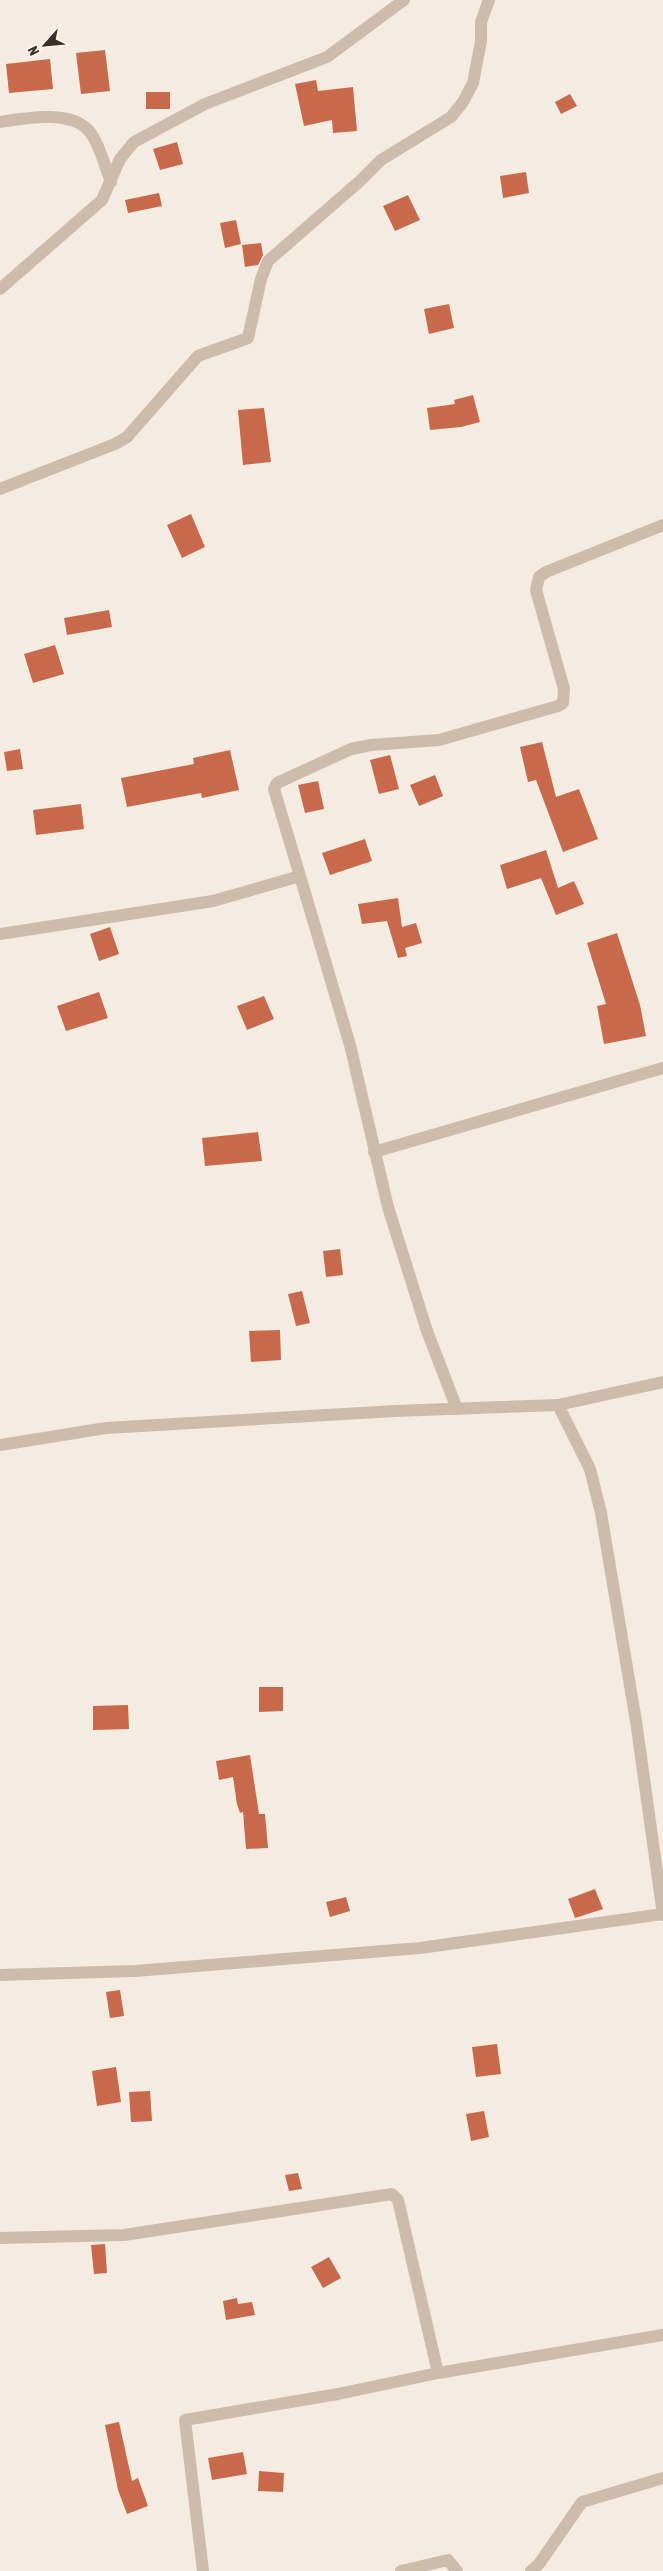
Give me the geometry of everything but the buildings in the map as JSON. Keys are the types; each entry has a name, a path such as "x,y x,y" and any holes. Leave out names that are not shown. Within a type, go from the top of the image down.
{"street":[{"path":"0,289 91,212 102,200 120,159 134,142 205,104 327,57 404,0"},
{"path":"0,489 115,444 127,437 198,356 248,338 261,279 268,261 360,181 380,160 451,117 464,102 473,83 481,41 481,22 489,0"},
{"path":"0,122 43,116 68,119 82,125 90,133 111,182"},
{"path":"458,1408 428,1331 388,1207 350,1044 274,789 277,783 351,749 371,745 438,740 563,703 564,689 536,590 539,577 663,525"},
{"path":"0,934 213,901 300,876"},
{"path":"374,1152 663,1068"},
{"path":"0,1445 106,1428 458,1408 558,1405 663,1382"},
{"path":"0,1974 135,1971 420,1948 663,1915 636,1721 601,1513 590,1469 558,1405"},
{"path":"0,2238 124,2235 392,2194 398,2200 438,2373"},
{"path":"203,2571 185,2420 338,2394 438,2373 663,2335"},
{"path":"531,2571 539,2564 582,2502 663,2478"},
{"path":"401,2571 448,2560 457,2571"}]}
